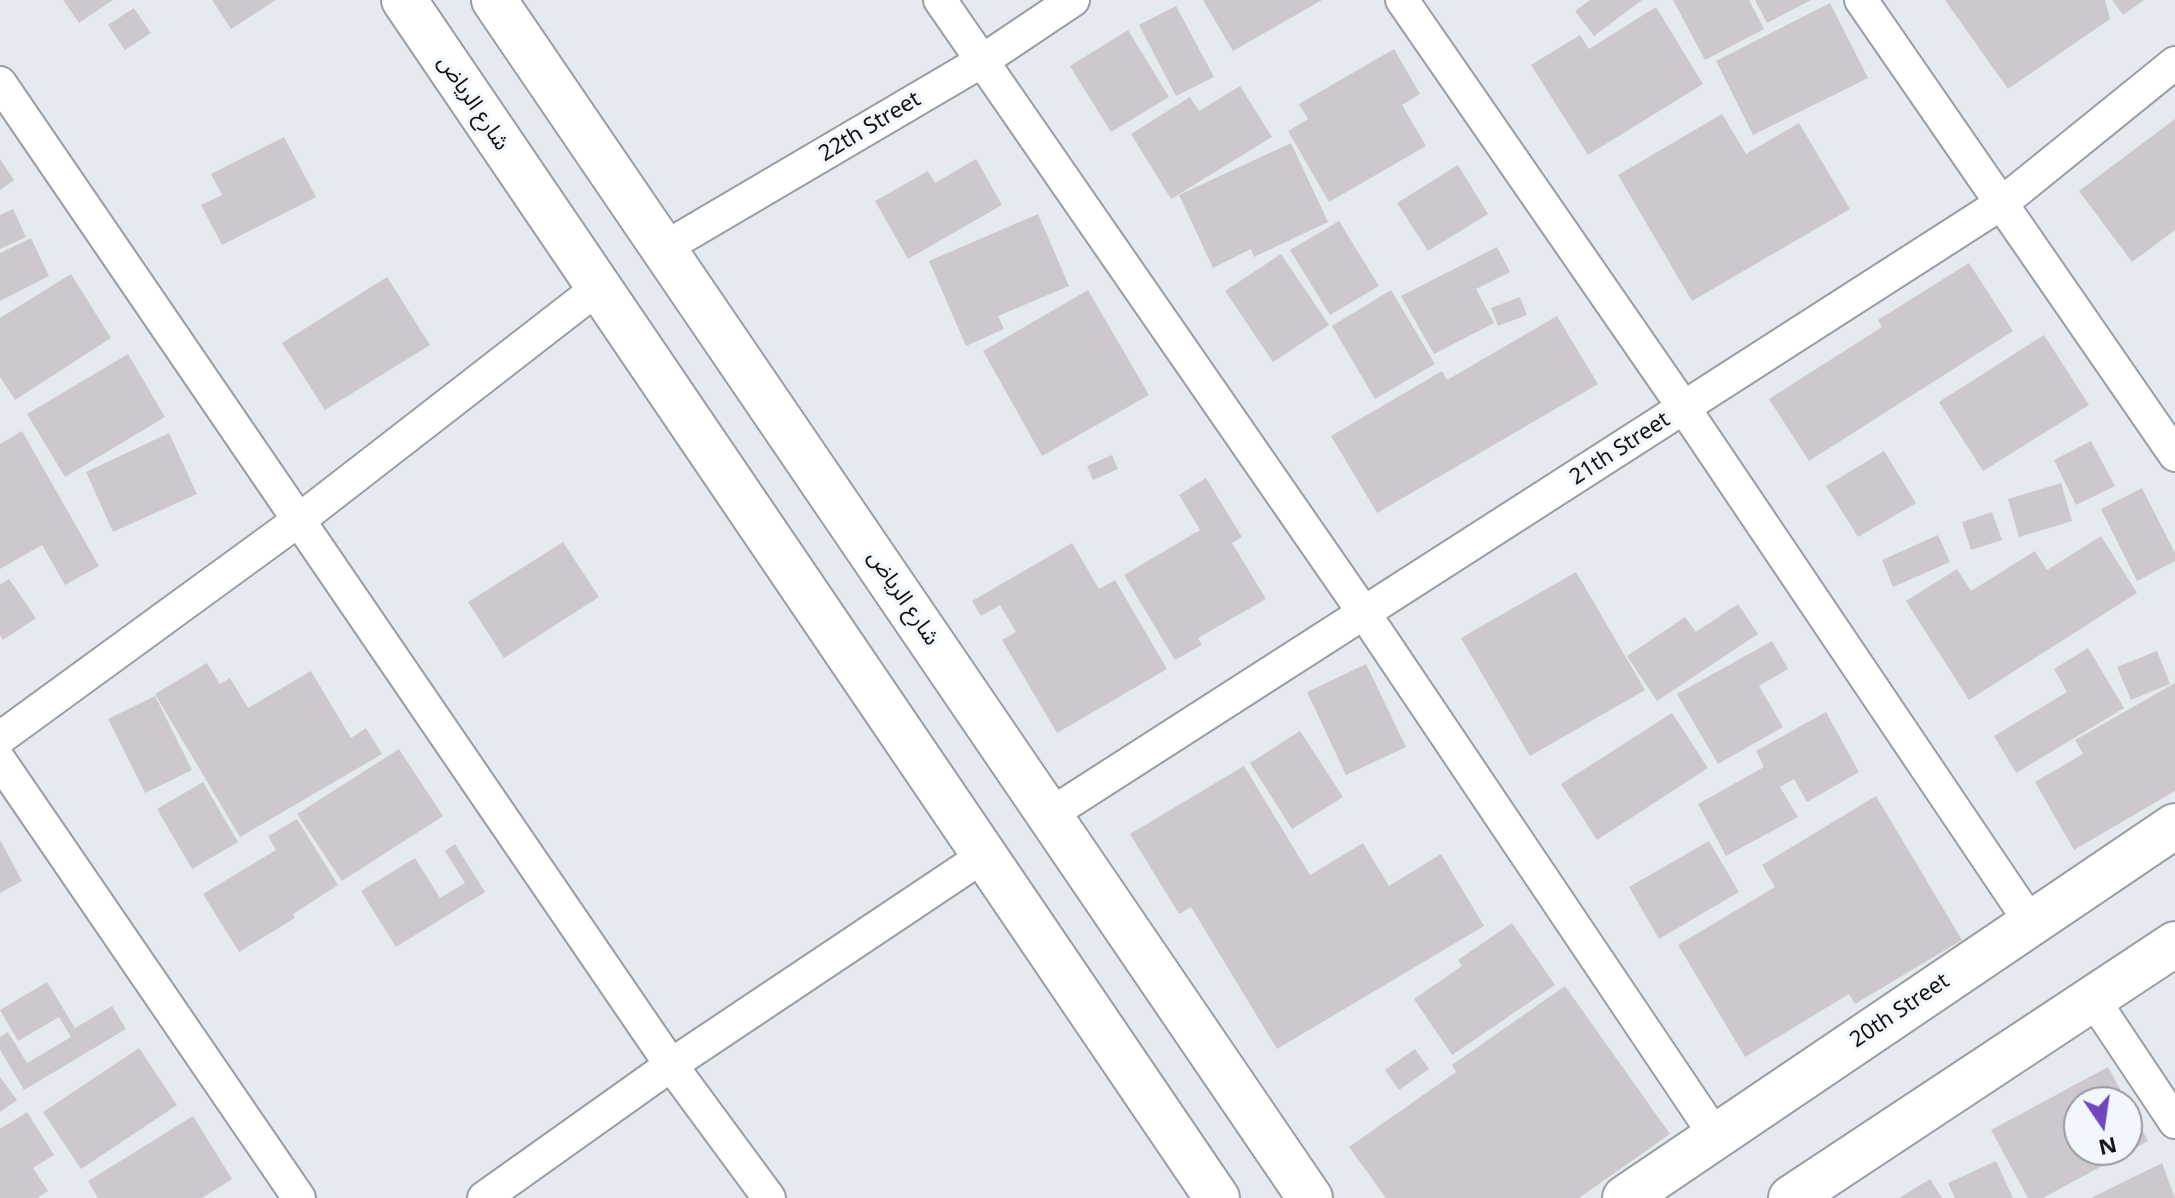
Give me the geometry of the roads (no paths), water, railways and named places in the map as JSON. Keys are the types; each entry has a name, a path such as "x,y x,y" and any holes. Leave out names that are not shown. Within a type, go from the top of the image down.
{"main road":[{"name":"شارع الرياض","path":"404,0 1217,1198"},
{"name":"شارع الرياض","path":"494,0 1310,1198"},
{"name":"20th Street","path":"1625,1198 2175,826"},
{"path":"1791,1198 2175,944"}],"street":[{"path":"940,0 1364,613 1715,1135"},
{"name":"22th Street","path":"664,248 982,61 1073,0"},
{"path":"1402,0 1684,408 2031,923"},
{"path":"1861,0 2175,455"},
{"name":"21th Street","path":"1049,815 2002,203 2175,63"},
{"path":"0,83 671,1065 769,1198"},
{"path":"0,738 299,520 598,288"},
{"path":"0,761 299,1198"},
{"path":"484,1198 671,1065 985,855"},
{"path":"2093,999 2175,1122"}]}
